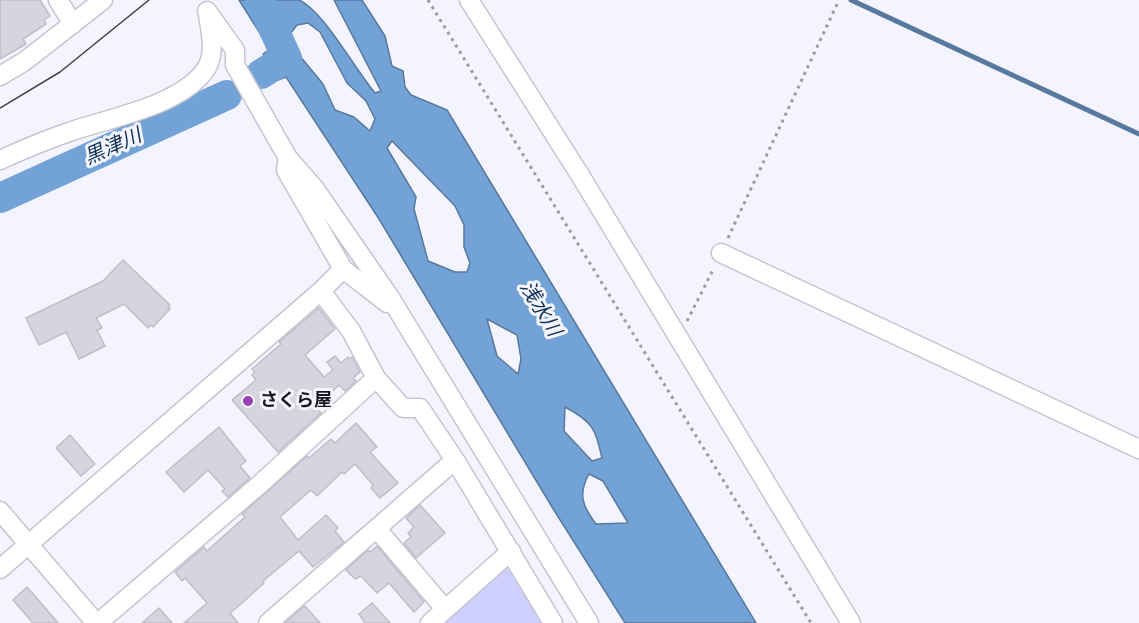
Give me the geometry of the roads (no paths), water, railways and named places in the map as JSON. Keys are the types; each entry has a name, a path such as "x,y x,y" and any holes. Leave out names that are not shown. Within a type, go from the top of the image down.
{"street":[{"path":"58,0 73,24"},
{"path":"0,76 25,61 103,0"},
{"path":"469,0 580,175 851,623"},
{"path":"204,5 235,50 235,65 288,158 315,189 399,312 589,623"},
{"path":"0,160 67,133 159,104 191,84 204,72 211,58 212,43 204,5"},
{"path":"288,158 286,170 343,269 399,312"},
{"path":"721,253 1139,449"},
{"path":"0,569 321,291 343,269"},
{"path":"321,291 351,331 376,378 403,408 420,408 455,460 553,623"},
{"path":"0,511 97,623 259,485 376,378"},
{"path":"268,623 455,460"},
{"path":"377,529 445,609"},
{"path":"430,623 511,551"}],"water":[{"name":"浅水川","path":"239,0 299,0 329,28 375,93 381,91 334,0 362,0 385,36 392,66 403,71 405,87 411,95 447,110 756,623 625,623 552,507 379,219 286,77 278,80 263,54 270,49","holes":["308,23 320,32 347,83 366,101 375,119 370,131 354,117 335,110 323,84 290,44 290,34 297,25","392,141 455,206 464,225 464,247 470,263 467,272 455,272 428,261 414,209 416,197 387,148","487,319 517,335 521,359 518,374 497,356","565,407 582,417 595,433 602,458 592,461 564,431","589,474 603,481 628,523 596,524 585,506 583,488"]}],"waterway":[{"name":"黒津川","path":"260,0 287,58 261,74"},
{"path":"851,0 1139,134"},
{"name":"黒津川","path":"0,198 227,95"}],"tram line":[{"path":"0,108 60,72 149,0"}],"place":[{"name":"さくら屋","path":"248,401"}]}
